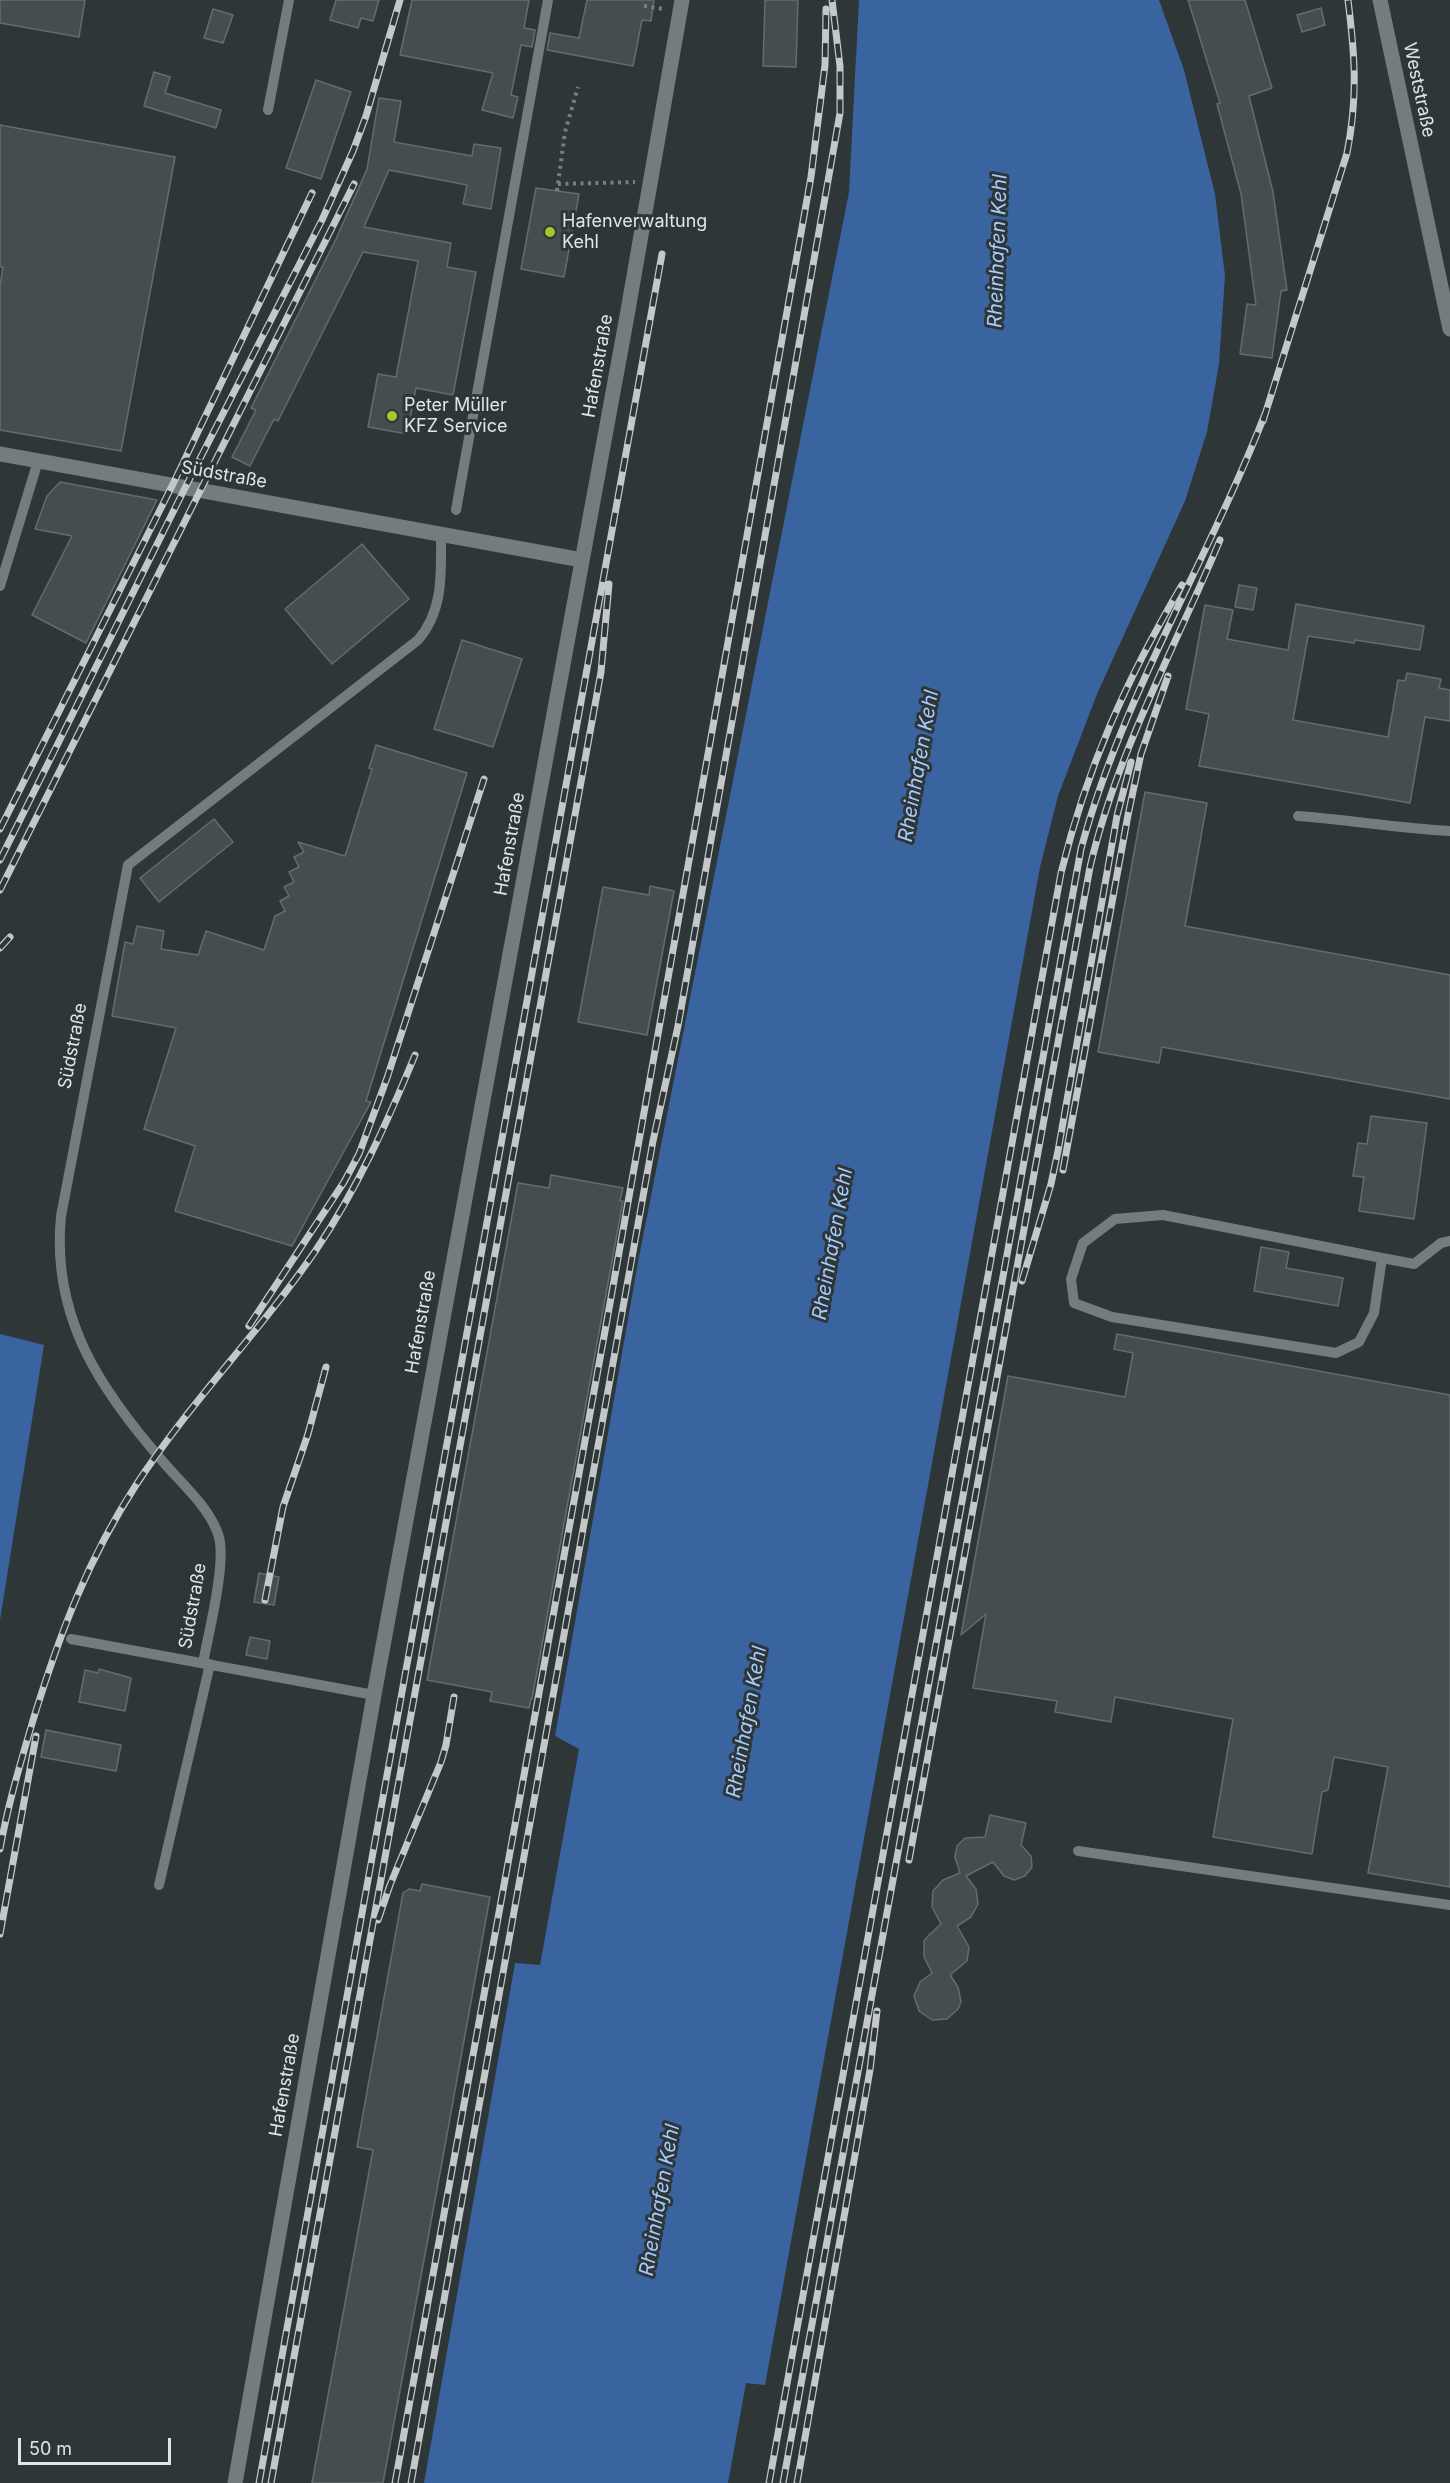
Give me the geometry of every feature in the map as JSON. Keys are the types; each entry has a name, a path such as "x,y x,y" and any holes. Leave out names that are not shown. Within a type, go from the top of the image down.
{"street":[{"name":"Hafenstraße","path":"236,2483 374,1695 682,0"},
{"name":"Weststraße","path":"1380,0 1450,329"},
{"name":"Südstraße","path":"0,454 582,560"}],"lane":[{"path":"268,110 289,0"},
{"path":"456,510 548,0"},
{"path":"0,586 38,461"},
{"name":"Südstraße","path":"159,1885 207,1664 222,1559 218,1535 204,1509 157,1455 101,1381 88,1359 76,1332 59,1264 61,1216 128,865 418,640 427,630 437,606 441,586 441,535"},
{"path":"1298,816 1378,823 1407,829 1450,831"},
{"path":"1382,1258 1374,1312 1359,1342 1336,1353 1112,1317 1074,1303 1071,1279 1083,1243 1115,1219 1163,1215 1414,1264 1441,1243 1450,1241"},
{"path":"71,1639 374,1695"},
{"path":"1078,1851 1450,1905"}],"path":[{"path":"644,6 652,7"},
{"path":"557,191 566,132 578,87"},
{"path":"558,184 650,182"}],"water":[{"name":"Rheinhafen Kehl","path":"859,0 1159,0 1184,70 1215,194 1225,276 1219,364 1207,432 1185,501 1097,694 1058,796 1040,867 765,2385 746,2383 728,2483 424,2483 515,1963 540,1965 579,1749 555,1736 638,1262 849,192"},
{"path":"0,1334 44,1345 0,1620"}],"building":[{"path":"0,0 85,0 79,37 0,23"},
{"path":"336,0 379,0 373,21 361,18 358,28 330,20"},
{"path":"412,0 529,0 524,28 535,30 532,47 521,45 511,95 518,97 513,118 482,110 493,73 400,55"},
{"path":"587,0 654,0 651,21 642,20 633,66 547,50 550,33 579,38"},
{"path":"765,0 798,0 796,67 763,66"},
{"path":"1188,0 1245,0 1272,88 1249,96 1273,192 1287,290 1281,291 1272,358 1240,354 1247,304 1256,305 1241,194 1217,104 1220,103"},
{"path":"1321,8 1325,25 1302,32 1297,15"},
{"path":"213,9 233,15 223,43 204,38"},
{"path":"154,72 170,77 165,93 221,110 216,128 144,106"},
{"path":"316,80 351,92 321,179 286,168"},
{"path":"379,98 401,101 394,142 472,156 474,144 501,148 491,209 463,204 467,185 389,170 364,227 451,243 447,267 476,272 453,395 416,388 407,434 368,427 378,374 396,377 418,261 363,252 278,421 274,419 250,466 232,457 256,410 251,408 336,239 367,169"},
{"path":"0,125 175,157 121,451 0,430 0,286 3,267 0,267"},
{"name":"Hafenverwaltung Kehl","path":"536,188 579,194 564,277 521,269"},
{"path":"60,482 157,500 86,643 32,615 72,536 35,529 47,496"},
{"path":"362,544 409,599 332,664 285,609"},
{"path":"1239,585 1257,588 1253,610 1235,607"},
{"path":"1296,604 1424,626 1420,650 1355,640 1354,643 1308,636 1293,720 1388,737 1398,680 1405,681 1407,673 1441,679 1439,688 1450,690 1450,721 1425,717 1410,803 1199,766 1209,714 1186,709 1205,605 1233,610 1227,639 1288,650"},
{"path":"462,640 522,659 493,747 434,729"},
{"path":"376,745 467,773 366,1101 371,1102 292,1246 175,1211 195,1146 144,1129 176,1028 112,1016 125,942 133,944 137,926 164,931 161,949 198,955 206,931 264,950 275,916 285,911 280,901 289,896 284,887 294,882 289,872 299,867 294,857 304,852 298,842 345,856 372,769 369,768"},
{"path":"1145,792 1207,803 1185,926 1450,975 1450,1099 1162,1047 1159,1063 1098,1052"},
{"path":"214,819 233,842 159,902 140,878"},
{"path":"650,886 674,891 647,1035 578,1022 603,887 649,895"},
{"path":"1371,1116 1427,1123 1414,1219 1359,1211 1364,1177 1353,1176 1358,1143 1367,1144"},
{"path":"551,1175 623,1188 620,1201 623,1201 529,1708 490,1701 492,1692 427,1680 518,1183 549,1188"},
{"path":"1261,1247 1289,1252 1286,1268 1343,1278 1338,1306 1254,1291"},
{"path":"1117,1334 1450,1395 1450,1887 1368,1873 1388,1767 1334,1757 1328,1790 1322,1792 1312,1854 1213,1837 1233,1719 1115,1697 1111,1722 1055,1712 1057,1701 973,1688 986,1614 961,1635 1008,1376 1125,1397 1133,1353 1114,1349"},
{"path":"259,1573 279,1577 274,1605 254,1602"},
{"path":"250,1637 270,1641 267,1659 246,1655"},
{"path":"99,1669 131,1678 125,1711 79,1702 85,1670 98,1673"},
{"path":"46,1730 121,1745 116,1771 41,1757"},
{"path":"990,1815 1026,1823 1021,1845 1031,1856 1032,1867 1025,1876 1014,1880 1004,1876 993,1862 966,1876 976,1889 978,1904 971,1917 957,1926 969,1947 967,1961 950,1975 958,1987 961,2002 958,2009 947,2019 932,2020 919,2011 914,1996 920,1982 932,1973 924,1957 924,1941 941,1924 932,1907 933,1891 943,1880 960,1873 955,1857 957,1846 965,1838 985,1837"},
{"path":"422,1884 490,1897 442,2162 383,2483 312,2483 373,2150 357,2147 403,1893 409,1889 420,1891"}],"railway":[{"path":"0,860 185,488 322,220 366,116 400,0"},
{"path":"411,2483 653,1141 678,1026 840,113 840,66 832,0"},
{"path":"1263,421 1347,153 1354,95 1348,0"},
{"path":"395,2483 607,1320 811,177 825,65 826,9"},
{"path":"0,890 354,184"},
{"path":"0,829 172,486 312,193"},
{"path":"259,2483 662,254"},
{"path":"783,2483 1081,849 1098,793 1142,683 1218,523 1265,414"},
{"path":"909,1860 1090,867 1101,824 1131,741 1220,540"},
{"path":"271,2483 601,672 609,584"},
{"path":"769,2483 1061,873 1083,796 1111,724 1126,689 1182,585"},
{"path":"1063,1170 1128,815 1141,754 1168,676"},
{"path":"1022,1281 1051,1184 1058,1151 1117,816 1131,762"},
{"path":"249,1326 344,1182 359,1154 387,1078 484,779"},
{"path":"0,948 10,937"},
{"path":"0,1849 15,1783 44,1686 65,1626 103,1541 157,1454 295,1280 331,1227 370,1155 415,1055"},
{"path":"265,1600 283,1507 308,1434 326,1367"},
{"path":"378,1920 390,1885 441,1762 454,1697"},
{"path":"0,1934 36,1736"},
{"path":"797,2483 870,2070 877,2011"}],"place":[{"name":"Hafenverwaltung Kehl","path":"550,232"},
{"name":"Peter Müller KFZ Service","path":"392,416"}]}
